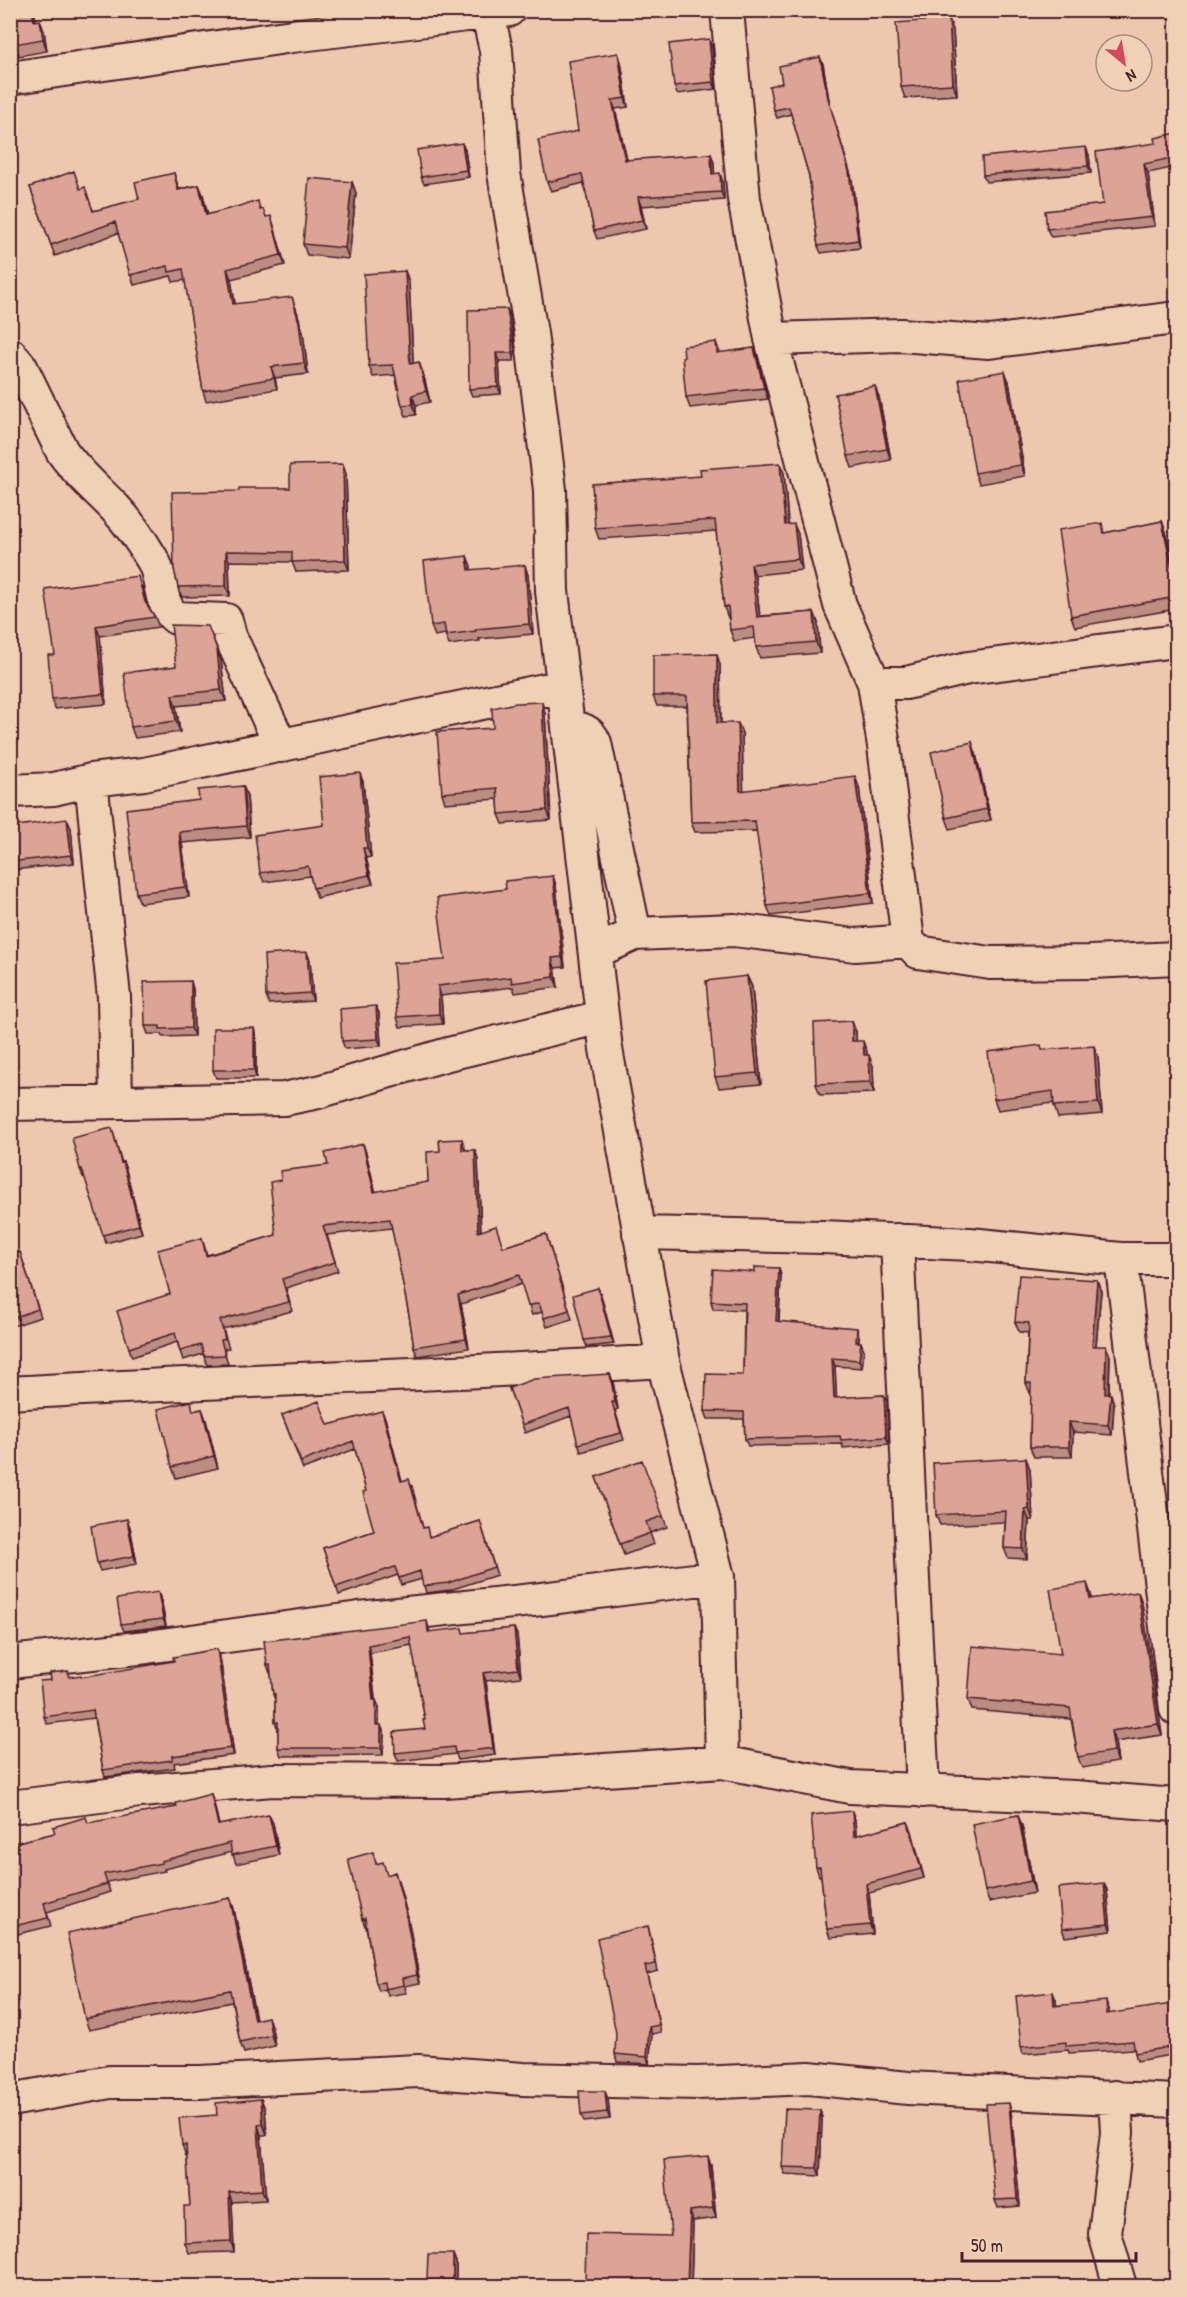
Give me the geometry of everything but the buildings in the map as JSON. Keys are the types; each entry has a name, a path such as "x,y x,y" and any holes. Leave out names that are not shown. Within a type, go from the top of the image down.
{"street":[{"path":"727,10 744,198 771,339 840,605 874,683 885,746 908,941 918,952 990,963 1176,958"},
{"path":"10,78 292,36 499,13 496,50 504,173 531,333 550,490 552,591 602,1017 663,1361 718,1577 722,1762"},
{"path":"771,339 901,335 989,342 1176,318"},
{"path":"10,354 21,367 70,464 124,518 152,557 157,567 164,604 170,614 176,618 226,620 230,636 281,746"},
{"path":"874,683 906,683 968,668 1176,641"},
{"path":"10,791 54,789 90,780 144,774 563,687"},
{"path":"568,728 585,730 594,743 635,934"},
{"path":"90,780 114,997 116,1101"},
{"path":"595,952 635,934 734,930 855,945 908,941"},
{"path":"10,1104 284,1099 318,1092 448,1054 602,1017"},
{"path":"639,1233 823,1236 970,1244 1121,1259 1176,1259"},
{"path":"897,1240 922,1791"},
{"path":"1121,1259 1176,1709"},
{"path":"10,1394 139,1385 510,1371 663,1361"},
{"path":"10,1662 147,1647 359,1618 542,1599 718,1577"},
{"path":"10,1807 140,1791 272,1780 444,1781 722,1762 850,1787 1074,1797 1176,1806"},
{"path":"10,2100 110,2082 200,2082 418,2071 523,2079 698,2083 809,2078 908,2088 1176,2101"},
{"path":"1115,2097 1117,2133 1105,2234 1120,2286"}]}
